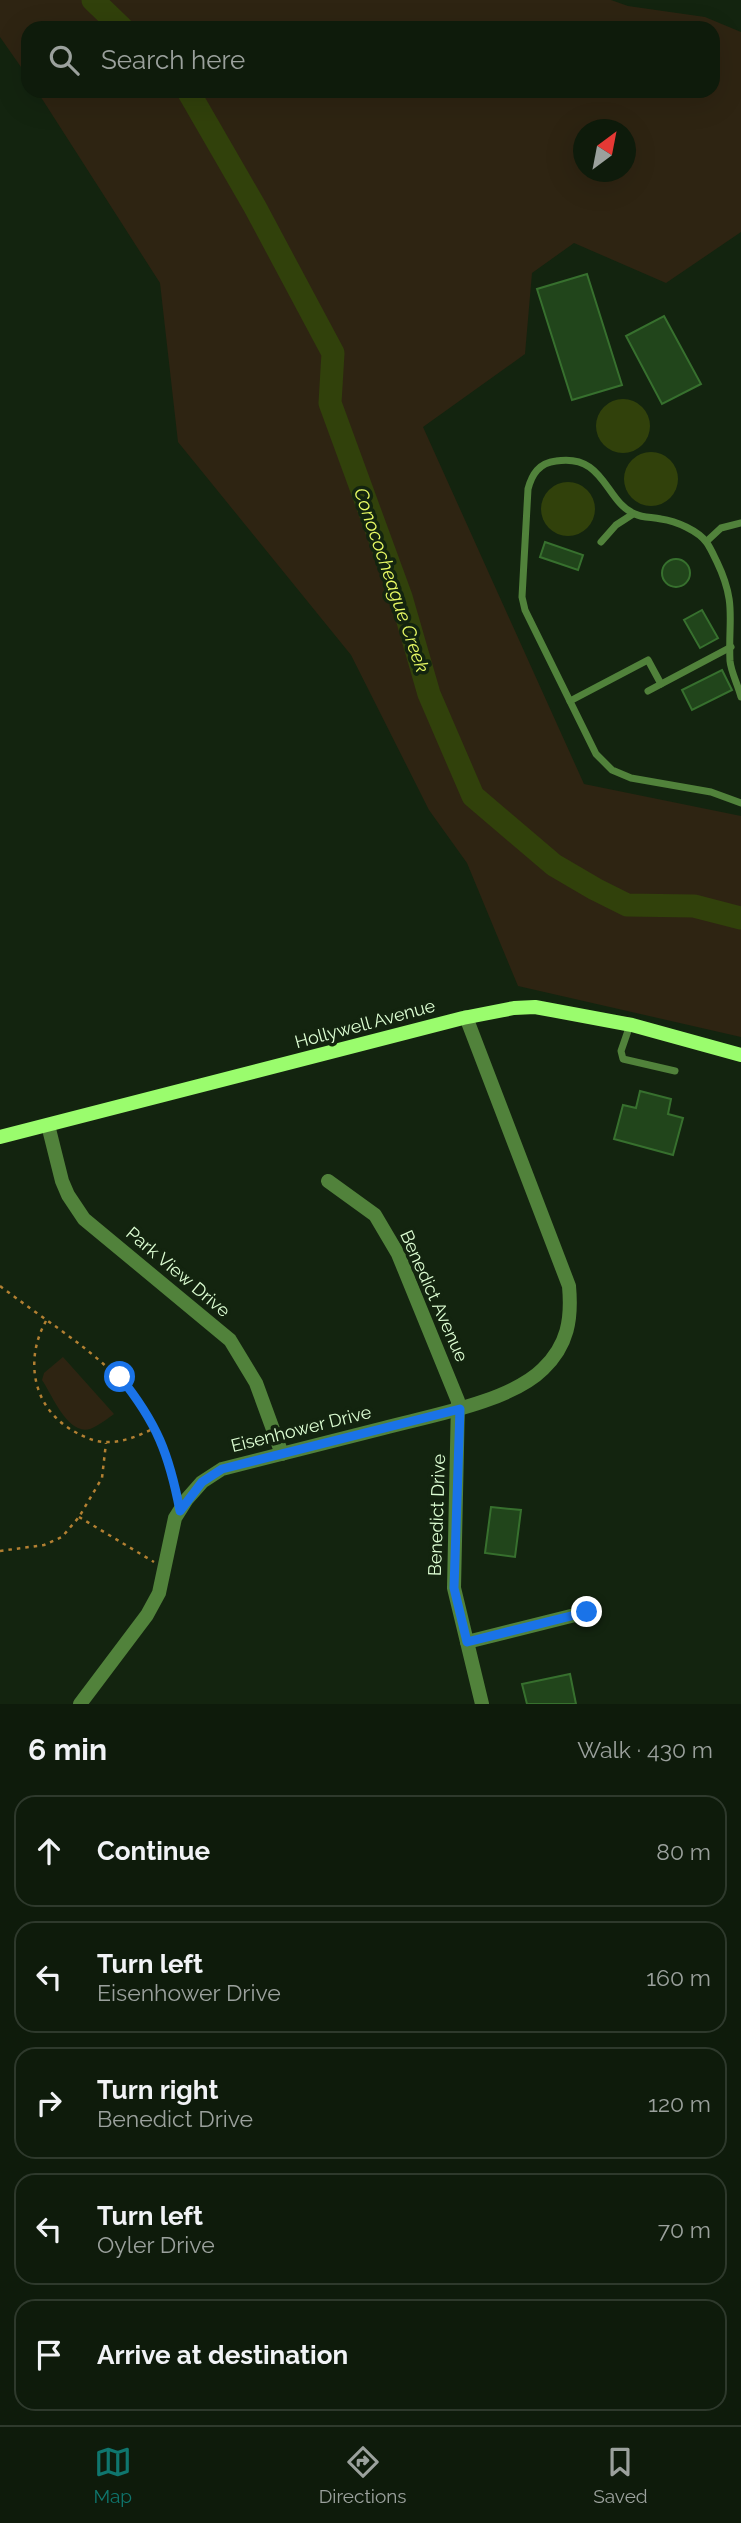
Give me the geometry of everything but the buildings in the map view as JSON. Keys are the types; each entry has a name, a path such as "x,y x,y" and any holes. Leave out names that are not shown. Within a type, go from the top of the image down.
{"street":[{"name":"Hollywell Avenue","path":"0,1137 466,1017 514,1008 535,1007 629,1025 741,1055"},
{"name":"Eisenhower Drive","path":"80,1704 147,1615 159,1593 175,1518 202,1482 222,1469 460,1409 515,1389 542,1371 562,1348 571,1312 569,1286 466,1017"},
{"name":"Park View Drive","path":"48,1125 65,1188 85,1219 230,1340 256,1383 282,1454"},
{"name":"Benedict Avenue","path":"328,1181 374,1215 398,1254 460,1409"},
{"name":"Benedict Drive","path":"460,1409 454,1588 482,1704"},
{"path":"467,1642 587,1612"}],"lane":[{"path":"741,696 738,676 730,664 731,601 726,582 707,541 682,525 634,514 622,505 596,472 584,464 566,459 551,461 540,467 531,477 528,489 522,597 525,610 596,754 612,769 631,778 711,793 741,803"},
{"path":"601,542 616,525 634,514"},
{"path":"707,541 721,528 741,523"},
{"path":"648,691 731,647"},
{"path":"570,701 648,660 661,684"},
{"path":"629,1025 621,1051 623,1059 675,1071"}],"path":[{"path":"0,1286 79,1342 120,1377 141,1403 156,1428 173,1479 180,1511"},
{"path":"46,1321 37,1337 33,1355 40,1396 51,1413 69,1429 85,1438 106,1443 139,1436 156,1428"},
{"path":"0,1551 44,1545 62,1537 79,1517 102,1478 106,1443"},
{"path":"79,1517 164,1568"}],"shaded area":[{"path":"0,0 611,0 628,6 705,17 715,21 21,21 21,67 0,37"},
{"path":"720,23 741,32 741,232 666,283 574,243 532,273 525,354 423,427 584,784 741,816 741,1037 518,986 467,863 429,810 351,655 178,442 160,283 41,98 720,98"},
{"path":"628,399 638,403 646,411 650,426 646,441 638,449 618,453 608,449 600,441 596,421 600,411 608,403"},
{"path":"651,452 670,460 678,479 670,498 651,506 632,498 624,479 632,460"},
{"path":"568,482 587,490 595,509 587,528 568,536 549,528 541,509 549,490"},
{"path":"63,1357 114,1414 90,1429 74,1426 68,1420 42,1380 44,1373"}],"waterway":[{"name":"Conococheague Creek","path":"93,0 115,21"},
{"name":"Conococheague Creek","path":"192,98 255,207 333,353 330,403 401,597 429,694 473,796 554,865 627,905 694,906 741,918"}],"route":[{"path":"120,1377 141,1403 156,1428 167,1456 180,1511 202,1482 222,1469 460,1409 454,1588 467,1642 587,1612"}]}
